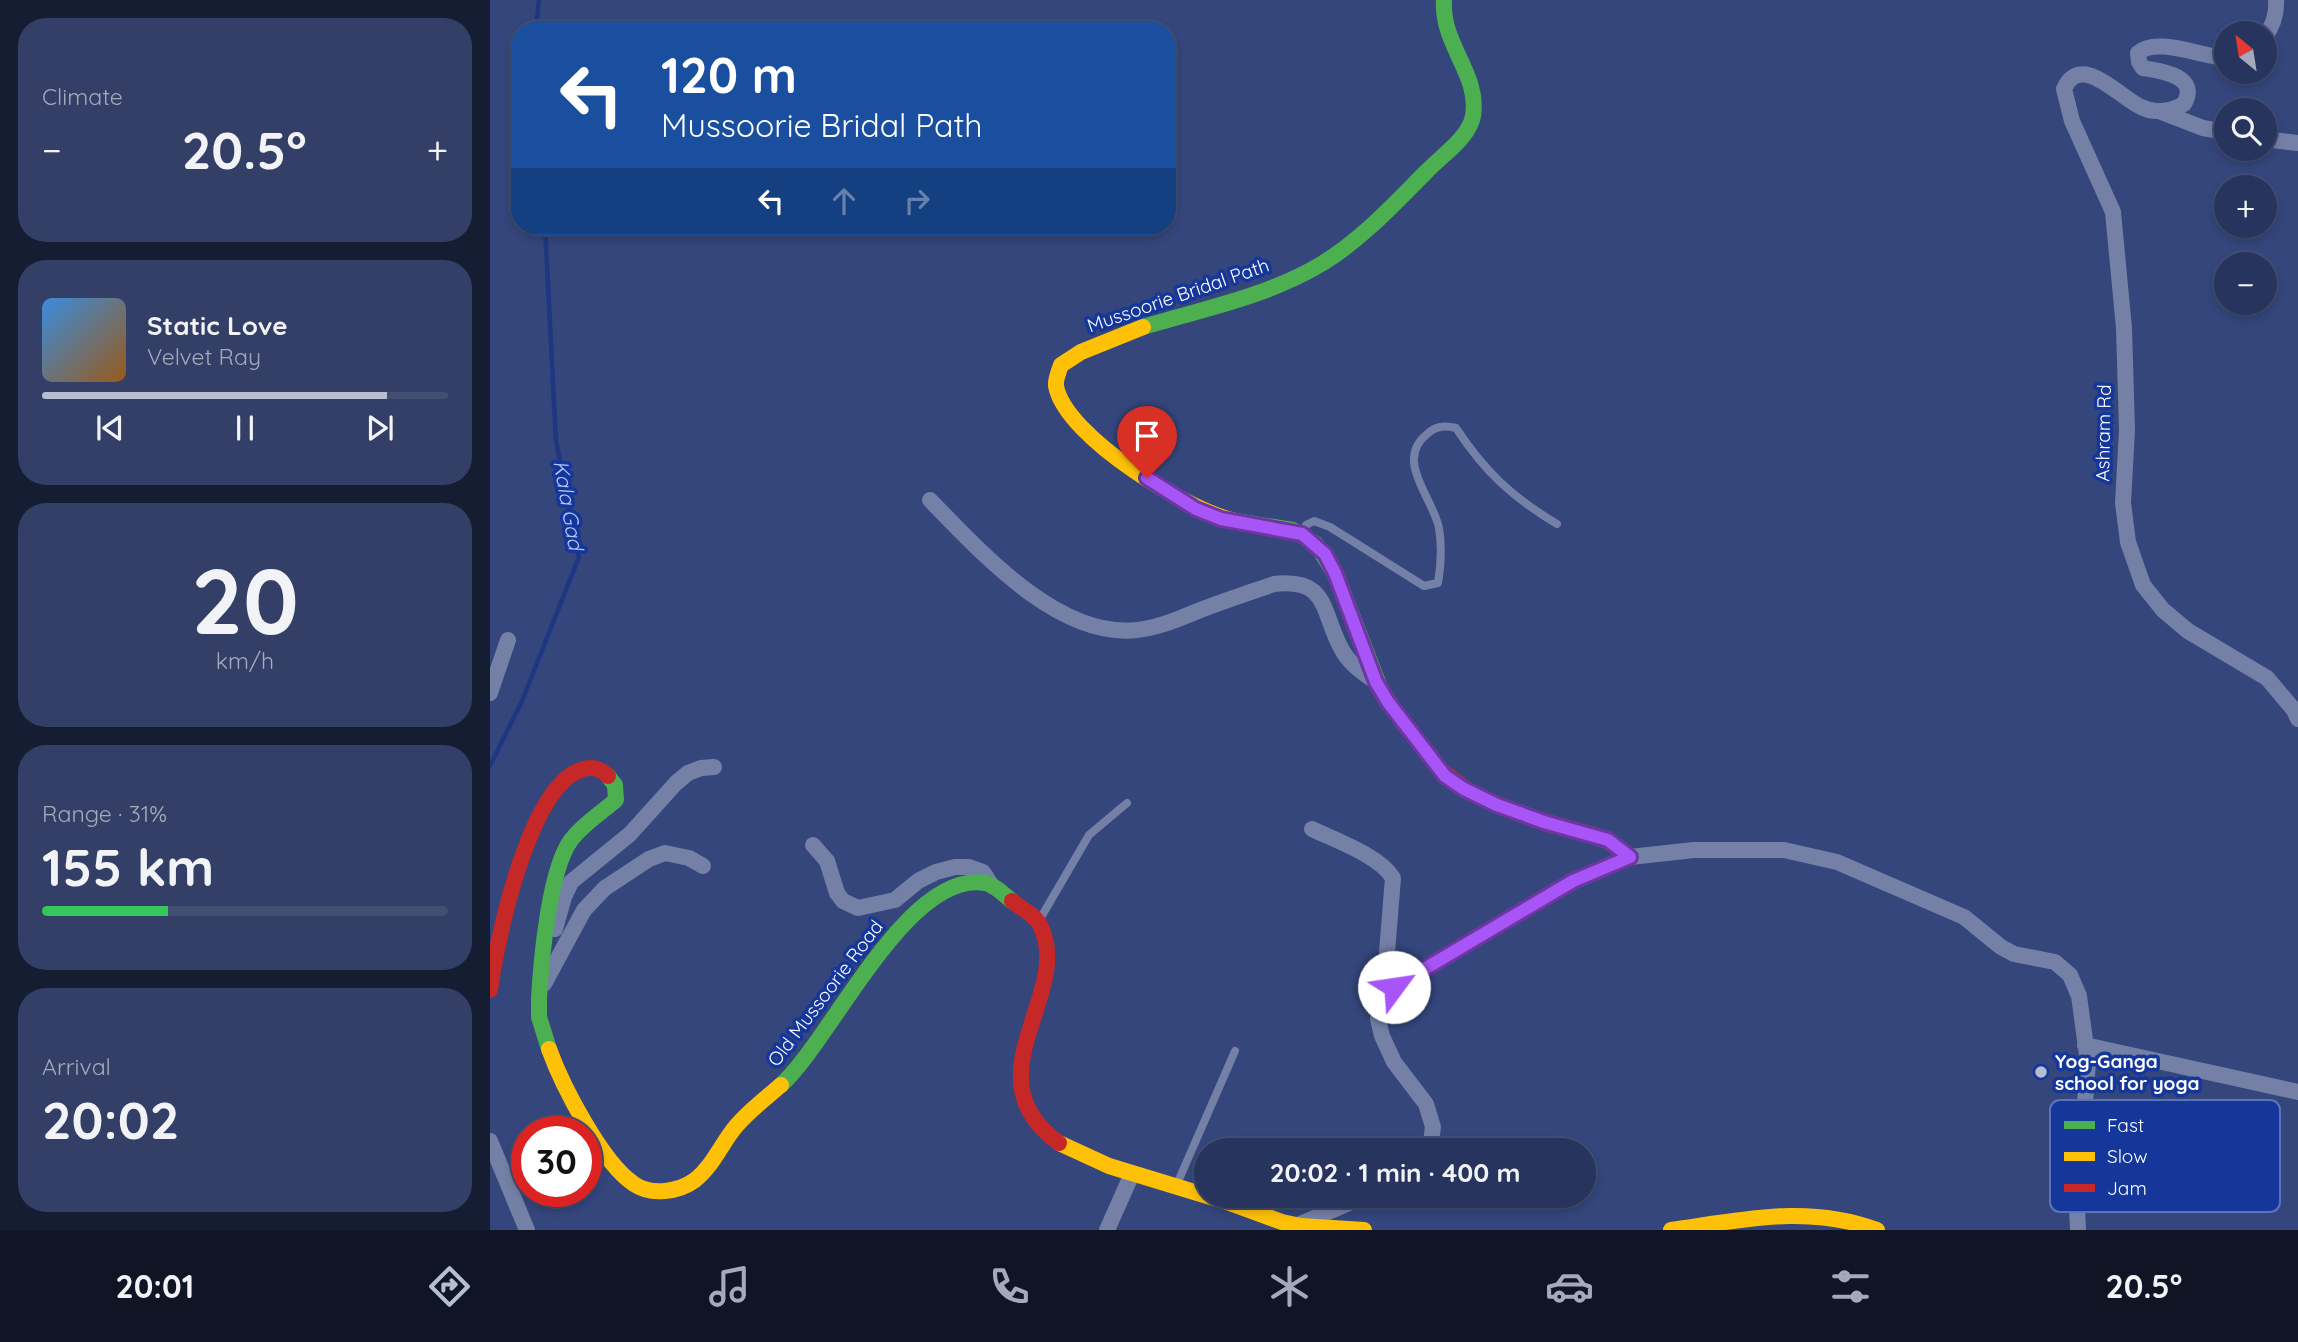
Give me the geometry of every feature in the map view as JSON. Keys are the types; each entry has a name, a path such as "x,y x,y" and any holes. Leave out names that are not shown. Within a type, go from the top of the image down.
{"main road":[{"name":"Mussoorie Bridal Path","path":"1302,534 1221,519 1196,509 1147,478 1104,448 1069,414 1056,392 1055,377 1060,366 1076,354 1129,331 1198,312 1293,278 1322,264 1361,237 1385,214 1461,138 1470,128 1473,118 1472,92 1464,65 1442,20 1444,0"},
{"path":"1302,534 1325,554 1335,573 1376,682 1388,702 1445,776 1497,805 1608,840 1630,857"},
{"name":"Old Mussoorie Road","path":"490,990 493,964 510,894 544,807 568,775 587,768 601,769 615,785 616,800 578,831 564,852 555,879 539,975 539,1020 546,1045 605,1153 620,1174 635,1185 653,1191 681,1187 699,1177 736,1126 794,1073 875,960 914,912 938,892 958,883 981,881 992,886"},
{"path":"992,886 1038,922 1046,939 1043,980 1019,1073 1024,1100 1041,1128 1069,1149 1132,1174 1295,1228 1364,1230"},
{"path":"1671,1230 1795,1215 1822,1215 1857,1222 1877,1230"}],"street":[{"path":"2274,21 2276,0"},
{"path":"2159,111 2184,104 2188,88 2184,81 2175,75 2143,68 2138,54 2150,46 2214,56"},
{"name":"Ashram Rd","path":"2159,111 2142,108 2092,75 2073,78 2064,89 2072,121 2113,212 2124,328 2127,430 2123,503 2128,542 2143,585 2163,610 2188,632 2267,678 2294,710 2298,719"},
{"path":"2159,111 2214,130"},
{"path":"2277,141 2298,143"},
{"path":"930,500 996,568 1038,598 1103,629 1136,631 1164,624 1274,584 1291,582 1306,585 1316,592 1341,648 1353,666 1376,682"},
{"path":"490,694 509,640"},
{"path":"544,950 558,922 564,897 572,882 630,834 682,778 701,768 714,767"},
{"path":"1312,829 1367,856 1384,867 1393,877 1387,943 1394,987"},
{"path":"813,845 827,861 837,893 843,901 858,908 895,900 918,881 955,867 969,867 983,872 992,886"},
{"path":"1432,1138 1433,1128 1426,1104 1394,1062 1382,1036 1378,1019 1381,1002 1394,987 1573,881 1630,857 1694,850 1784,850 1837,862 1965,917 2001,947 2014,954 2055,962 2064,967 2076,985 2079,996 2088,1062 2084,1100"},
{"path":"540,992 584,910 605,888 649,859 665,853 689,858 703,866"},
{"path":"2085,1045 2298,1092"},
{"path":"490,1142 527,1230"},
{"path":"1107,1230 1132,1174"},
{"path":"1295,1228 1339,1208"},
{"path":"2077,1212 2078,1230"}],"lane":[{"path":"1302,534 1306,525 1314,521 1330,527 1424,586 1438,583 1441,553 1439,530 1433,508 1414,470 1412,456 1418,442 1434,428 1446,425 1456,428 1494,478 1522,503 1557,524"},
{"path":"1038,922 1089,835 1127,803"},
{"path":"1176,1187 1236,1051"}],"waterway":[{"name":"Kala Gad","path":"537,21 539,0"},
{"name":"Kala Gad","path":"490,766 522,701 579,557 556,441 545,235"}],"traffic: fast":[{"path":"1143,327 1258,293 1323,263 1390,209 1460,139 1473,116 1474,101 1471,86 1448,31 1444,0"},
{"path":"1241,522 1293,530 1316,544 1338,579 1381,690 1405,726"},
{"path":"549,1049 539,1017 539,999 544,940 552,893 563,854 571,840 616,800 615,785 608,776"},
{"path":"781,1085 801,1063 873,962 900,929 927,903 956,886 985,883 1012,901"}],"traffic: slow":[{"path":"1143,327 1081,352 1061,365 1056,386 1065,406 1082,428 1134,470 1193,505 1241,522"},
{"path":"549,1049 573,1102 596,1142 622,1174 634,1184 648,1190 673,1190 695,1180 737,1125 781,1085"},
{"path":"1059,1143 1109,1166 1282,1222 1301,1226 1364,1230"},
{"path":"1671,1230 1749,1219 1800,1216 1851,1222 1877,1230"}],"traffic: jam":[{"path":"1405,726 1440,769 1470,792 1523,815 1603,838 1630,857"},
{"path":"490,990 507,906 517,872 542,811 557,788 574,773 592,768 608,776"},
{"path":"1012,901 1038,921 1047,951 1045,978 1022,1063 1022,1091 1033,1117 1059,1143"}],"place":[{"name":"Yog-Ganga school for yoga","path":"2041,1072"}],"route":[{"path":"1147,478 1196,509 1221,519 1302,534 1325,554 1335,573 1376,682 1429,758 1445,776 1497,805 1608,840 1630,857 1573,881 1394,987"}]}
